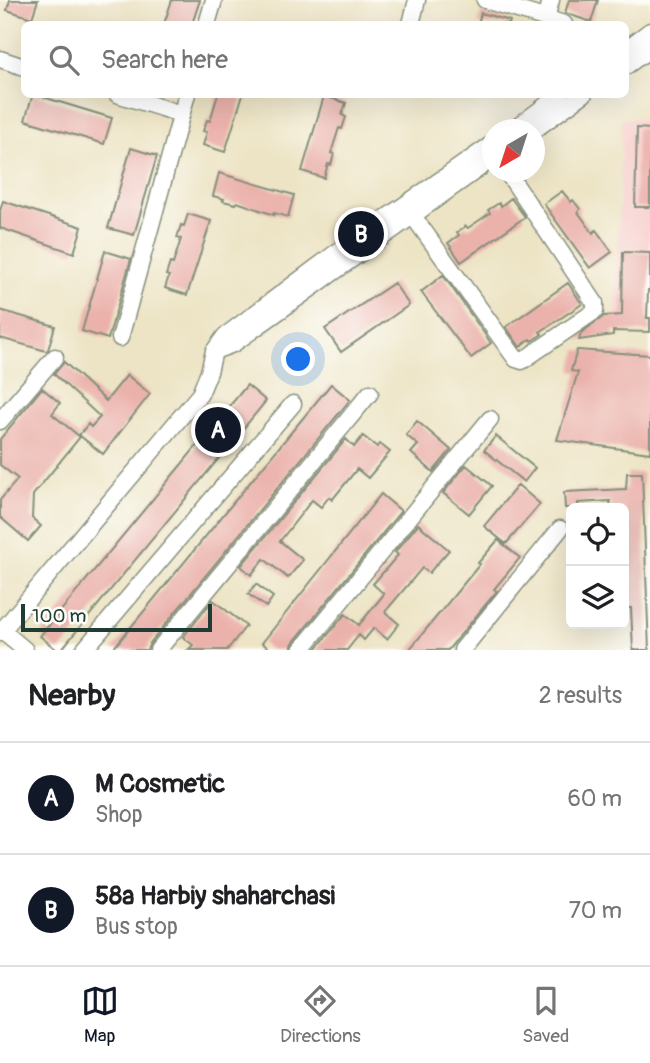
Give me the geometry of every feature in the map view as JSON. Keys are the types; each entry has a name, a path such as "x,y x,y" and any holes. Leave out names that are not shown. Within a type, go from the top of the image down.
{"street":[{"path":"207,21 214,0"},
{"path":"412,21 417,0"},
{"path":"485,0 553,21"},
{"path":"546,19 551,0"},
{"path":"629,46 650,31"},
{"path":"629,63 650,49"},
{"path":"0,59 21,66"},
{"path":"130,98 181,114"},
{"path":"120,338 186,98"},
{"path":"528,119 556,98"},
{"path":"545,122 578,98"},
{"path":"25,650 1,631 200,394 214,351 225,336 361,234 482,151"},
{"path":"214,351 233,344 482,166"},
{"path":"413,216 516,359 522,361 595,311 596,303 514,182"},
{"path":"0,421 55,357"},
{"path":"158,650 370,393"},
{"path":"84,650 293,404"},
{"path":"301,650 490,419"},
{"path":"462,650 560,529"}],"shaded area":[{"path":"650,118 650,314 616,316 622,119"}],"building":[{"path":"10,0 38,0 32,18 7,10"},
{"path":"172,0 200,0 193,21 165,21"},
{"path":"569,0 598,0 591,21 565,13"},
{"path":"481,13 510,21 479,21"},
{"path":"32,98 46,98 112,118 104,144 25,120"},
{"path":"217,98 242,98 225,152 203,145 207,132 203,131 207,120 210,121"},
{"path":"323,98 346,103 342,115 346,117 342,129 339,128 331,153 334,154 331,165 328,164 324,178 302,171"},
{"path":"637,128 650,129 650,207 635,207"},
{"path":"131,148 157,156 134,235 108,228"},
{"path":"219,173 294,195 288,217 237,202 223,201 224,199 213,196"},
{"path":"562,191 571,202 573,200 593,233 596,230 612,252 590,268 544,204"},
{"path":"511,198 525,217 461,262 448,243 459,235 457,232 466,226 468,228 490,213 488,210 499,203 501,206"},
{"path":"3,201 82,227 74,253 0,228"},
{"path":"188,214 211,221 187,295 165,288 169,276 166,275 170,263 173,264 181,239 177,238 181,225 184,226"},
{"path":"105,251 131,259 108,339 82,331"},
{"path":"623,252 650,253 647,318 650,318 650,332 613,331 613,335 579,340 581,333 604,316 622,315"},
{"path":"443,275 491,343 471,358 421,292"},
{"path":"394,283 409,305 341,352 325,329"},
{"path":"568,283 582,304 520,347 506,327"},
{"path":"0,310 55,326 48,350 0,338"},
{"path":"577,350 650,355 650,453 557,440 578,372 571,371"},
{"path":"64,362 106,401 127,375 150,394 103,454 79,435 88,424 91,427 100,417 54,374"},
{"path":"331,384 350,400 147,650 112,650"},
{"path":"247,385 266,401 61,650 57,650 40,636"},
{"path":"42,388 60,403 52,414 80,437 33,495 32,518 41,526 28,541 0,517 0,500 18,479 0,465 0,439"},
{"path":"417,421 451,450 433,472 411,453 418,445 406,435"},
{"path":"363,436 377,447 380,444 390,452 368,478 357,469 332,500 329,497 321,507 312,500 280,541 303,560 288,578 264,559 251,575 241,566 346,439 354,447"},
{"path":"496,436 535,468 524,482 484,450"},
{"path":"466,465 492,486 469,514 443,493"},
{"path":"627,473 642,473 649,650 633,650 629,608 629,503 566,503 565,508 564,492 626,489"},
{"path":"518,485 540,504 506,544 484,526"},
{"path":"381,494 401,511 293,643 291,650 271,650 262,643"},
{"path":"418,524 449,550 429,573 422,568 385,612 399,624 387,639 374,628 364,640 359,635 347,650 315,650 345,614 359,625 384,594 373,584 398,555 395,552"},
{"path":"498,540 520,558 494,589 497,591 448,650 409,650 480,564 478,563"},
{"path":"256,584 273,597 266,607 248,594"},
{"path":"213,600 246,626 227,650 188,650 193,645 183,637"}],"place":[{"name":"58a Harbiy shaharchasi","path":"361,234"},
{"name":"M Cosmetic","path":"218,430"}]}
